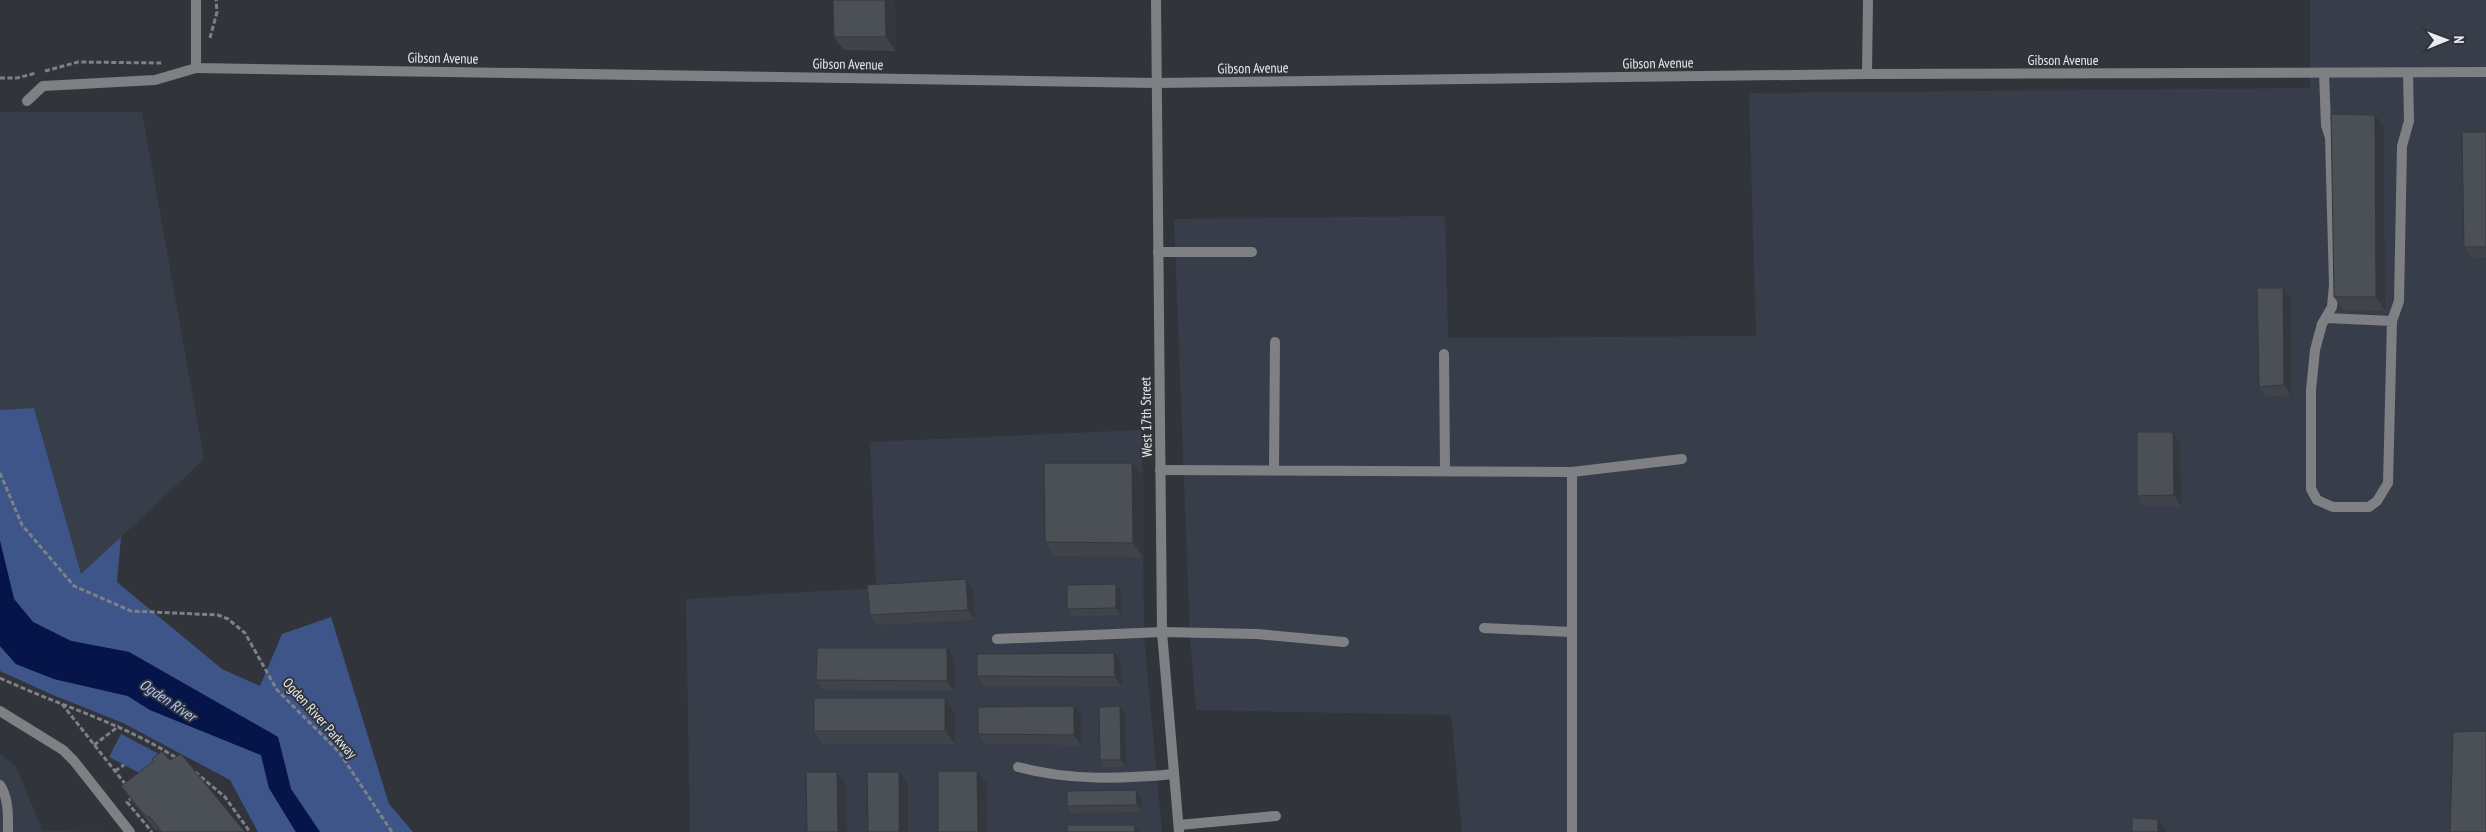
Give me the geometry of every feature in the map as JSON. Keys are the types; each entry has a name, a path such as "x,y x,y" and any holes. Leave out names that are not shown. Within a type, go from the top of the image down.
{"street":[{"path":"196,0 196,68"},
{"name":"West 17th Street","path":"1156,0 1162,632 1179,829"},
{"path":"1867,74 1868,0"},
{"name":"Gibson Avenue","path":"28,101 43,86 156,80 196,68 1156,83 1867,74 2486,72"},
{"path":"2324,73 2326,125 2330,138 2334,285 2332,307 2322,324 2315,350 2311,390 2311,489 2317,500 2332,507 2369,507 2377,501 2388,483 2392,321 2399,301 2402,146 2409,121 2408,73"},
{"path":"1158,252 1252,252"},
{"path":"2326,318 2392,321"},
{"path":"1274,342 1274,470"},
{"path":"1444,354 1445,470"},
{"path":"1160,470 1572,472 1682,459"},
{"path":"1572,472 1570,632 1572,832"},
{"path":"1484,628 1570,632"},
{"path":"996,639 1162,632 1257,634 1344,642"},
{"path":"0,710 63,750 74,761 130,832"},
{"path":"1018,767 1050,776 1125,779 1174,774"},
{"path":"0,786 4,790 8,812 8,832"},
{"path":"1179,829 1276,816"}],"path":[{"path":"196,54 210,39 213,32 216,0"},
{"path":"0,78 17,78 78,62 167,63"},
{"name":"Ogden River Parkway","path":"0,473 22,525 74,586 131,611 218,615 245,633 257,658 277,690 339,752 392,832"},
{"path":"0,678 119,726 185,764"},
{"path":"61,703 135,795 127,802 152,832"},
{"path":"94,745 119,726"},
{"path":"171,765 179,759"},
{"path":"115,771 124,765"},
{"path":"192,770 225,797 250,832"}],"shaded area":[{"path":"2310,0 2486,0 2486,832 1462,832 1451,715 1196,710 1190,637 1174,219 1445,216 1448,338 1756,336 1749,93 2310,88"},
{"path":"0,112 142,112 204,459 81,575 34,409 0,410"},
{"path":"34,408 81,574 121,537 117,582 222,669 260,686 282,634 331,617 389,804 413,832 320,832 291,789 278,737 129,652 71,641 33,622 14,599 0,541 0,410"},
{"path":"1142,430 1144,636 1162,832 690,832 686,599 876,588 870,442"},
{"path":"0,646 16,664 54,679 128,696 150,710 261,755 269,788 296,832 258,832 230,780 123,723 0,671"},
{"path":"121,734 161,755 149,778 109,757"},
{"path":"0,754 15,765 43,831 109,832 0,832"}],"water":[{"name":"Ogden River","path":"0,541 14,599 33,622 71,641 129,652 278,737 291,789 320,832 296,832 269,788 261,755 150,710 128,696 54,679 16,664 0,646"}],"building":[{"path":"833,0 885,0 886,37 834,37"},
{"path":"2331,114 2375,115 2376,297 2334,297"},
{"path":"2462,132 2486,132 2486,247 2464,247"},
{"path":"2257,288 2283,288 2284,385 2259,387"},
{"path":"2137,432 2173,432 2174,495 2137,496"},
{"path":"1044,463 1132,463 1133,543 1045,542"},
{"path":"966,579 968,610 870,615 867,585"},
{"path":"1116,584 1116,608 1067,609 1067,585"},
{"path":"817,648 947,648 947,681 816,680"},
{"path":"1114,653 1115,677 977,676 977,654"},
{"path":"814,698 945,698 945,731 814,731"},
{"path":"1074,706 1074,735 978,734 978,707"},
{"path":"1120,706 1121,760 1100,760 1099,707"},
{"path":"2486,731 2486,832 2450,832 2453,732"},
{"path":"162,751 170,760 181,754 245,832 162,832 149,816 147,818 121,786 154,761 152,759"},
{"path":"938,771 977,771 978,832 938,832"},
{"path":"806,772 837,772 838,832 807,832"},
{"path":"867,772 899,772 899,832 868,832"},
{"path":"1136,790 1137,805 1067,806 1067,791"},
{"path":"2132,818 2158,819 2158,832 2132,832"},
{"path":"1067,825 1135,825 1135,832 1067,832"}]}
